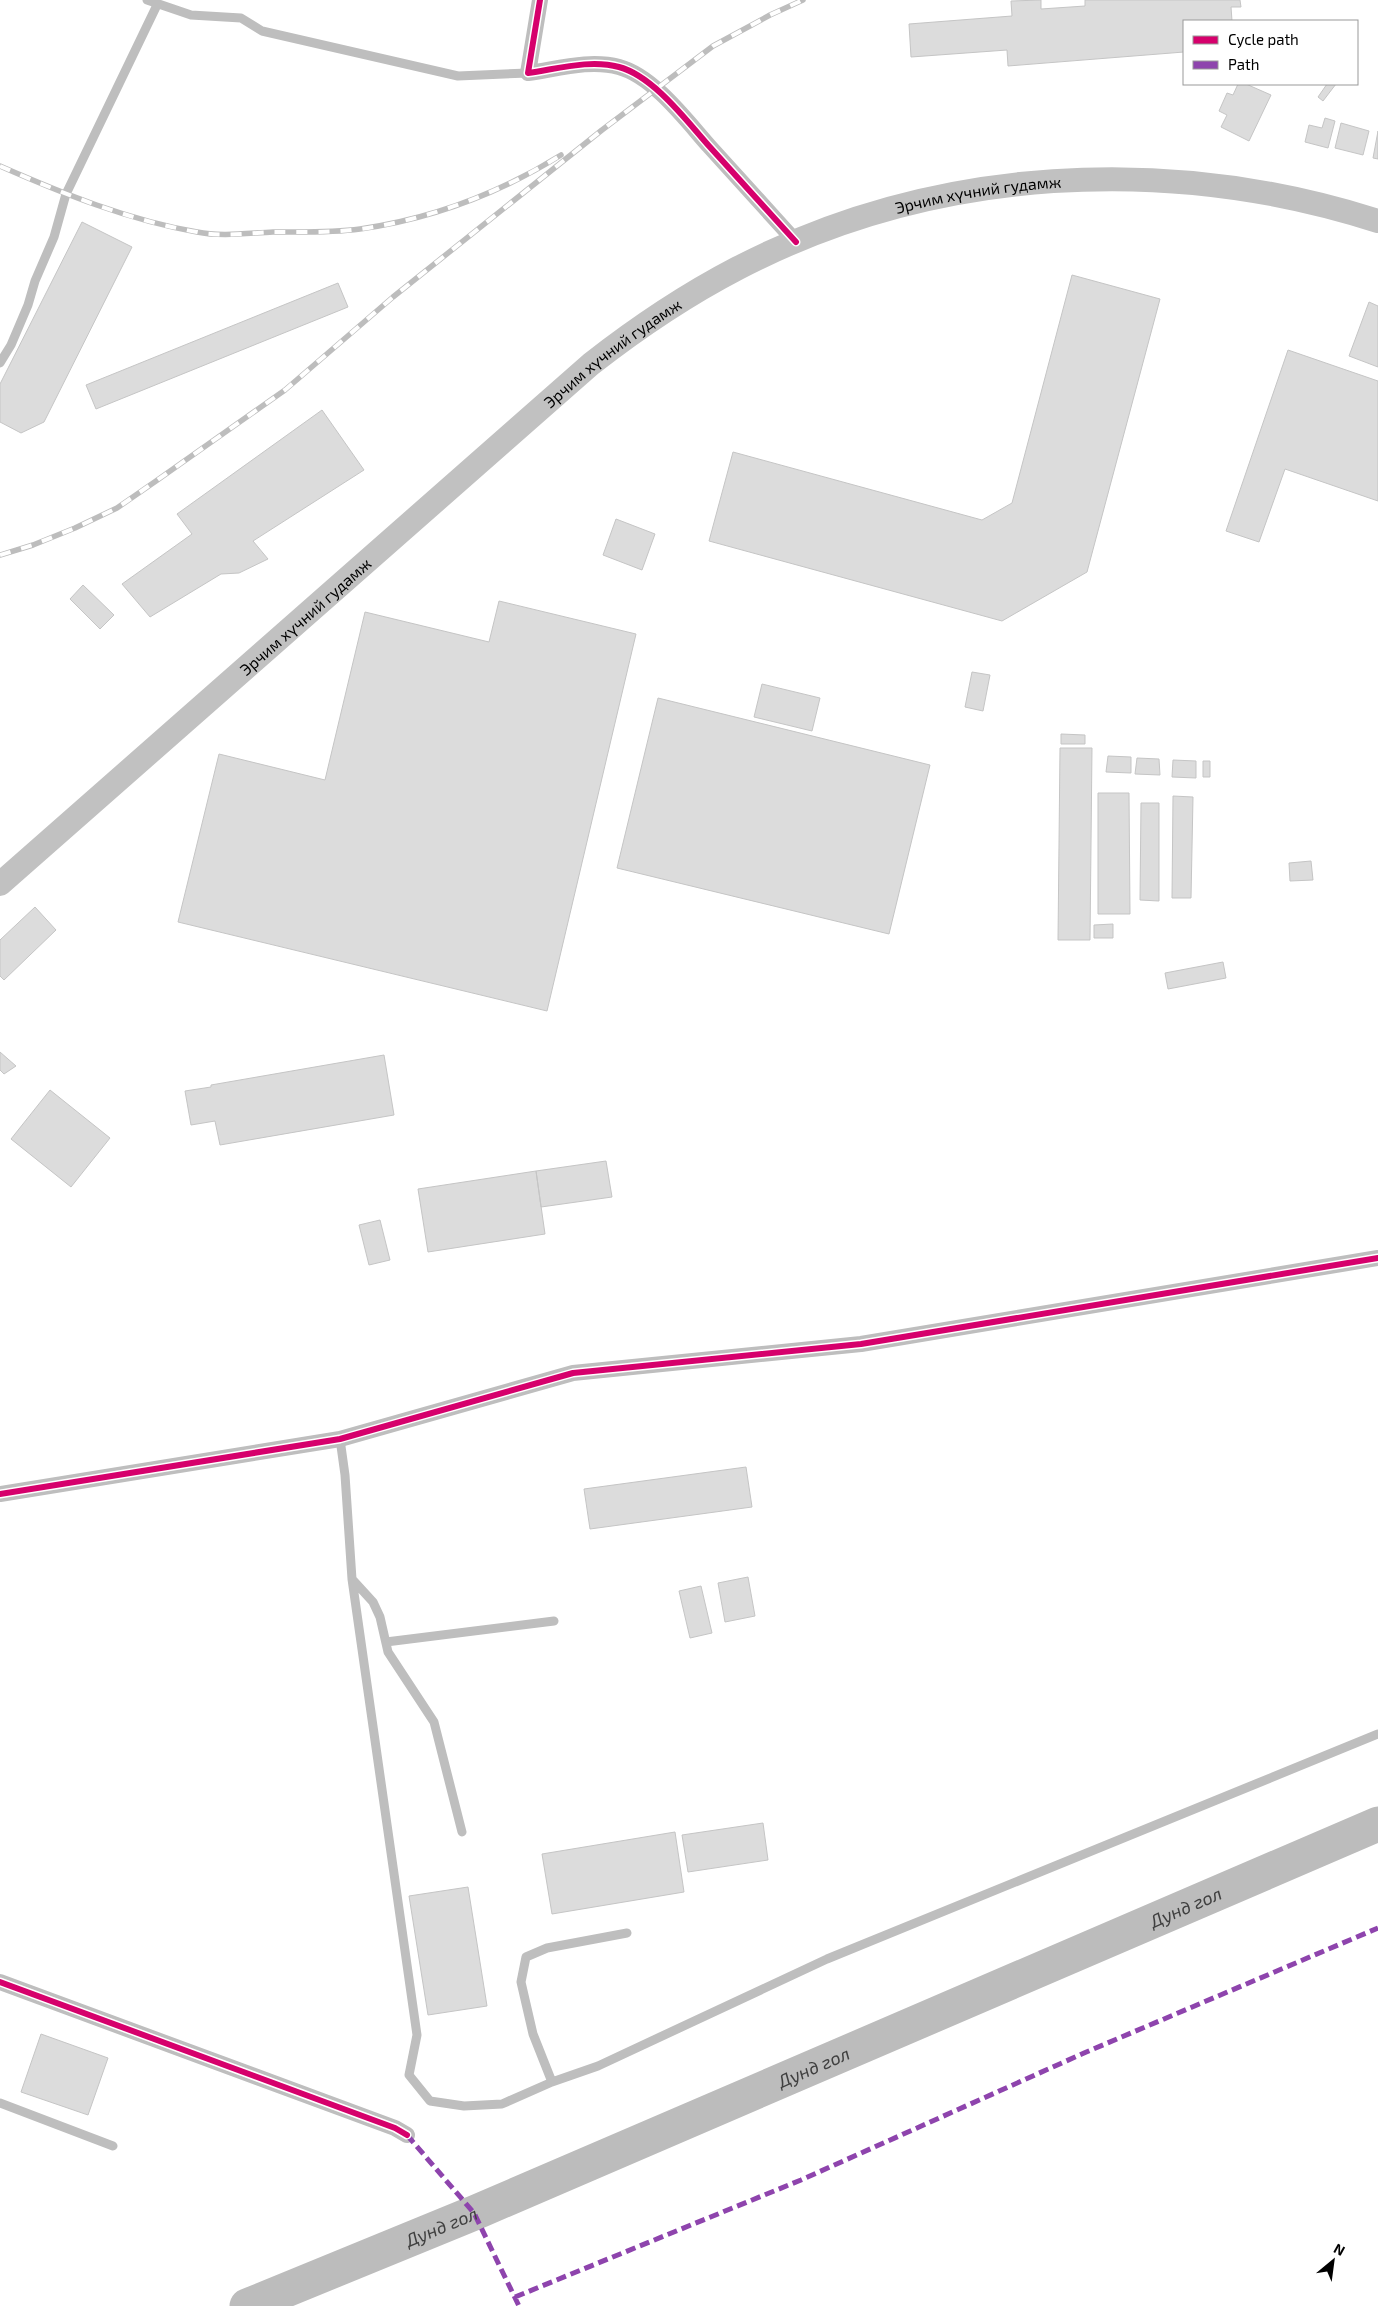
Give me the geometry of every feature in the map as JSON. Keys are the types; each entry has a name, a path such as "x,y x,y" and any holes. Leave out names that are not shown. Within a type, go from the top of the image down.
{"main road":[{"name":"Эрчим хүчний гудамж","path":"0,884 591,364 625,338 702,287 739,267 796,242 879,212 933,198 983,189 1093,178 1187,182 1241,188 1284,195 1378,222"}],"street":[{"path":"540,0 528,73 589,64 619,67 642,79 691,127 796,242"},
{"path":"0,1494 340,1439 573,1373 860,1344 1378,1258"},
{"path":"0,1982 395,2128 407,2135"}],"lane":[{"path":"147,0 157,5 191,15 241,18 262,31 458,76 528,73"},
{"path":"0,363 11,346 28,305 35,281 54,237 66,194 157,5"},
{"path":"340,1439 345,1474 352,1579 417,2035 409,2075 430,2101 464,2106 502,2104 552,2082 598,2066 827,1959 1378,1734"},
{"path":"352,1579 373,1602 388,1652 434,1722 462,1832"},
{"path":"386,1642 554,1621"},
{"path":"552,2082 533,2034 521,1982 526,1957 547,1948 626,1933"},
{"path":"0,2103 113,2146"}],"building":[{"path":"1041,0 1041,9 1085,6 1085,0 1240,0 1241,7 1231,7 1232,20 1183,20 1183,52 1008,66 1007,50 911,57 909,24 1012,16 1011,1"},
{"path":"1238,85 1248,85 1271,95 1249,141 1221,127 1227,115 1219,111 1227,93 1233,95"},
{"path":"1326,85 1335,85 1323,101 1318,97"},
{"path":"1325,118 1335,121 1328,148 1305,142 1309,125 1322,128"},
{"path":"1341,123 1369,131 1363,155 1335,148"},
{"path":"1378,131 1378,159 1373,158"},
{"path":"82,222 132,247 44,422 21,433 0,422 0,384"},
{"path":"1072,275 1160,299 1087,572 1002,621 709,541 733,452 982,520 1012,503"},
{"path":"338,283 348,307 96,409 86,385"},
{"path":"1369,302 1378,306 1378,367 1349,356"},
{"path":"1288,350 1378,381 1378,501 1285,469 1259,542 1226,531"},
{"path":"322,410 364,470 253,541 268,559 239,573 221,574 150,617 122,584 192,534 177,514"},
{"path":"616,519 655,534 642,570 603,555"},
{"path":"83,585 114,615 100,629 70,599"},
{"path":"499,601 636,634 547,1011 178,922 219,754 325,780 365,612 489,642"},
{"path":"972,672 990,675 983,711 965,707"},
{"path":"762,684 820,698 812,731 754,717"},
{"path":"658,698 930,765 889,934 617,868"},
{"path":"1061,734 1085,735 1085,744 1061,744"},
{"path":"1060,748 1092,748 1090,940 1058,940"},
{"path":"1108,756 1131,757 1131,773 1106,772"},
{"path":"1137,758 1159,759 1160,775 1135,774"},
{"path":"1173,760 1196,761 1196,778 1172,777"},
{"path":"1203,761 1210,761 1210,777 1203,777"},
{"path":"1098,793 1129,793 1130,914 1098,914"},
{"path":"1173,796 1193,797 1191,898 1172,898"},
{"path":"1141,803 1159,803 1159,901 1140,900"},
{"path":"1311,861 1313,880 1290,881 1289,863"},
{"path":"35,907 56,930 4,980 0,976 0,940"},
{"path":"1113,924 1113,938 1094,938 1094,925"},
{"path":"1223,962 1226,978 1168,989 1165,973"},
{"path":"0,1052 16,1066 4,1074 0,1070"},
{"path":"384,1055 394,1115 220,1145 215,1121 191,1125 185,1091"},
{"path":"50,1090 110,1138 71,1187 11,1139"},
{"path":"606,1161 612,1197 541,1207 536,1171"},
{"path":"536,1171 545,1234 428,1252 418,1189"},
{"path":"380,1220 390,1260 369,1265 359,1225"},
{"path":"746,1467 752,1507 590,1529 584,1489"},
{"path":"748,1577 755,1616 725,1622 718,1583"},
{"path":"701,1586 712,1633 690,1638 679,1591"},
{"path":"763,1823 768,1860 688,1872 682,1835"},
{"path":"675,1832 684,1892 552,1914 542,1854"},
{"path":"468,1887 487,2006 428,2015 409,1896"},
{"path":"41,2034 108,2058 88,2115 21,2092"}],"waterway":[{"name":"Дунд гол","path":"247,2306 474,2213 1378,1824"}],"railway":[{"path":"0,555 33,545 117,508 285,390 393,297 602,130 713,46 770,15 803,0"},
{"path":"0,166 72,196 146,221 206,233 225,234 349,230 387,225 413,219 489,192 538,169 561,155"}],"marked path":[{"path":"515,2297 801,2180 1084,2053 1378,1928"},
{"path":"407,2135 474,2213 519,2306"}],"cycle path":[{"path":"540,0 528,73 585,64 597,64 619,67 644,79 668,100 796,242"},
{"path":"0,1494 340,1439 573,1373 861,1344 1378,1258"},
{"path":"0,1982 395,2128 407,2135"}]}
